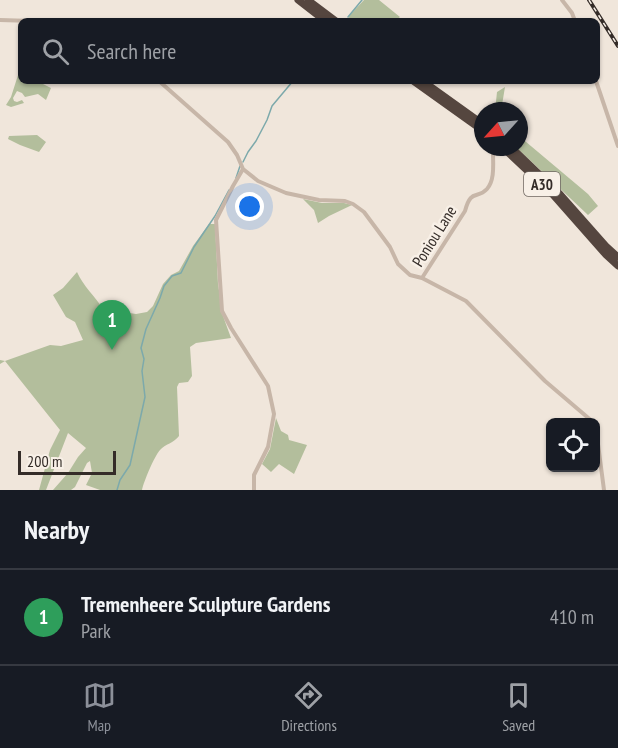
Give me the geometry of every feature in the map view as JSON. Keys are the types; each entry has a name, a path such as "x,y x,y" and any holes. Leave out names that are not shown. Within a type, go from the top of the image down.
{"highway":[{"path":"298,0 321,18"},
{"path":"308,0 332,18"},
{"path":"417,84 474,125"},
{"path":"427,84 474,118"},
{"name":"A30","path":"512,156 554,195 618,266"},
{"name":"A30","path":"520,156 560,194 618,257"}],"street":[{"path":"562,0 574,18"},
{"path":"0,20 18,21"},
{"path":"162,84 228,142 243,169 258,181 286,193 319,200 345,201 364,212 390,247 398,264 410,275 422,278 466,301 545,381 587,418"},
{"path":"597,84 618,146"},
{"name":"Poniou Lane","path":"422,278 465,211 467,201 489,186 493,177 493,156"},
{"path":"243,169 216,220 222,311 268,386 274,414 268,447 254,475 254,490"},
{"path":"600,460 604,490"}],"green space":[{"path":"364,0 379,0 400,17 349,18"},
{"path":"18,75 18,84 43,84 51,88 46,100 38,94 25,97 17,91 13,98 14,101 22,100 24,103 11,107 6,105"},
{"path":"505,87 502,102 496,102 497,92"},
{"path":"37,135 46,142 39,152 8,139 9,136"},
{"path":"528,144 588,194 598,206 588,215 526,156 528,156"},
{"path":"303,199 352,205 318,223 314,210"},
{"path":"209,224 215,224 218,284 223,316 231,338 196,343 190,347 192,376 188,382 179,383 177,387 179,436 158,453 142,490 100,490 86,485 92,473 90,461 75,487 71,490 53,490 86,448 68,433 46,490 39,490 50,450 60,430 5,361 50,345 61,346 83,340 75,322 66,317 53,295 63,288 77,272 103,309 136,314 147,312 153,306 163,284 171,275 179,271"},
{"path":"276,418 281,431 288,435 289,440 307,445 294,474 279,464 271,472 262,464 270,449"}],"waterway":[{"path":"348,17 362,0"},
{"path":"243,162 267,120 272,106 290,84"},
{"path":"236,178 240,166"},
{"path":"117,490 120,480 130,465 145,397 142,371 144,359 141,348 146,329 164,286 172,276 181,273 229,190"}],"railway":[{"path":"589,0 618,46"}],"place":[{"name":"Tremenheere Sculpture Gardens","path":"112,350"}]}
